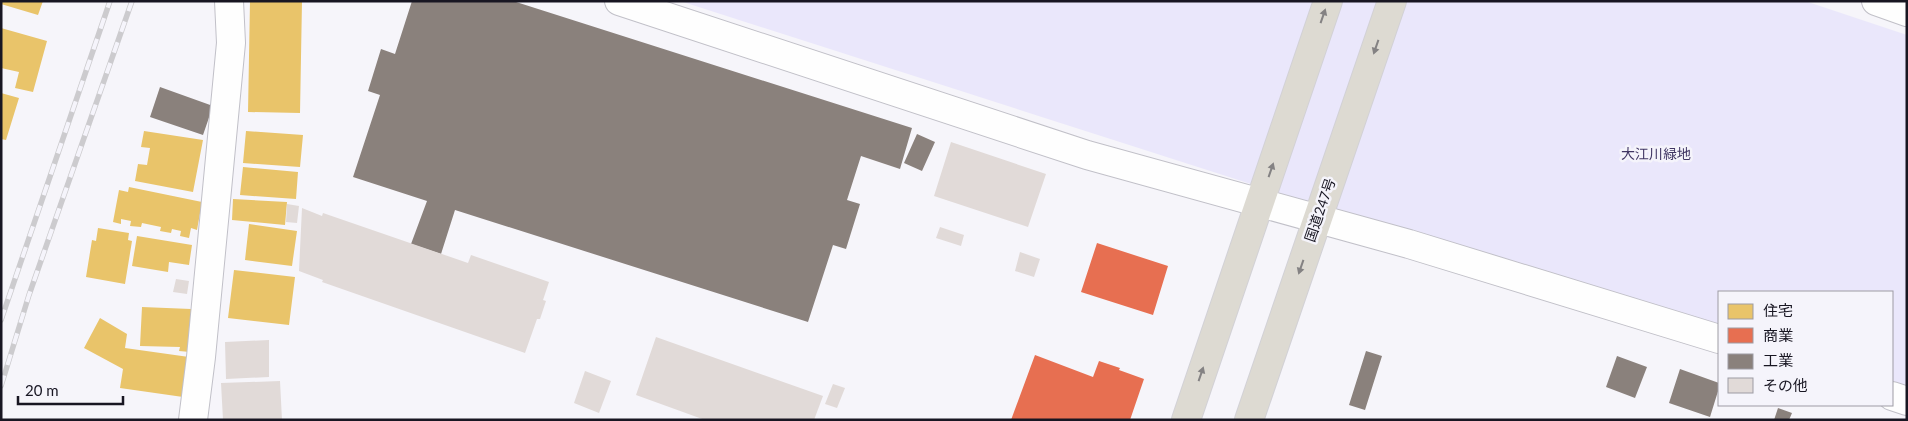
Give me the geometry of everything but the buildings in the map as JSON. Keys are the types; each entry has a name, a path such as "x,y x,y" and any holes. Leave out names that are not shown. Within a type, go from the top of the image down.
{"highway":[{"path":"1186,420 1328,1"},
{"name":"国道247号","path":"1249,420 1392,1"}],"street":[{"path":"193,420 201,358 231,43 229,1"},
{"path":"618,1 1087,155 1318,218 1718,339"},
{"path":"1876,1 1907,12"},
{"path":"1893,396 1907,401"}],"green space":[{"name":"大江川緑地","path":"680,1 1805,1 1907,35 1907,394 1893,389 1893,291 1718,291 1718,334"}],"railway":[{"path":"1,320 110,1"},
{"path":"1,386 29,295 132,1"}]}
